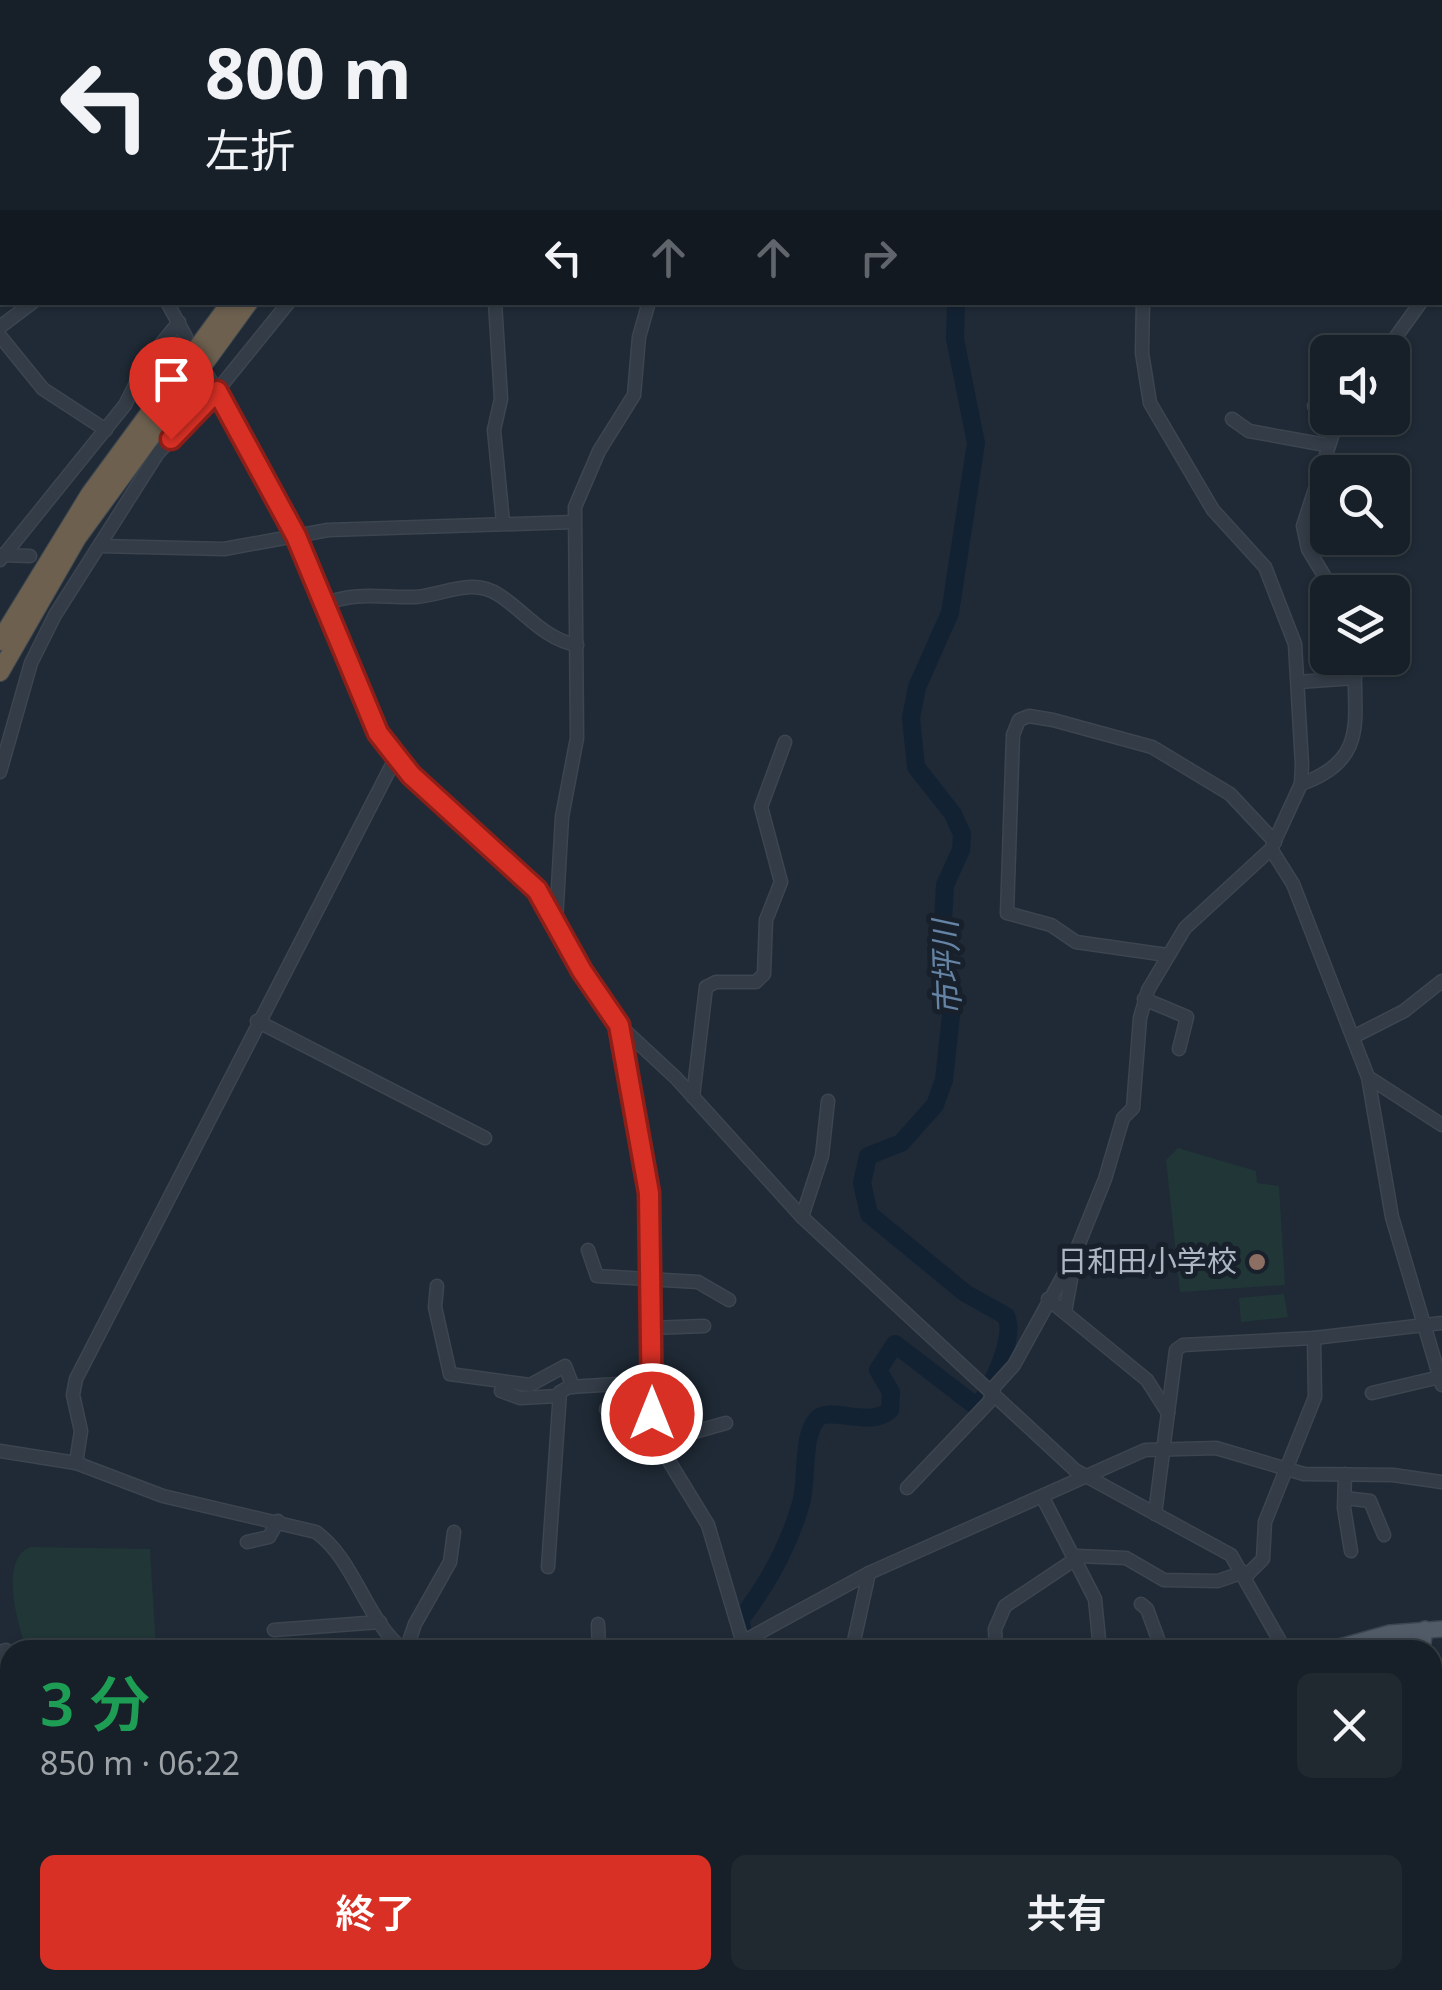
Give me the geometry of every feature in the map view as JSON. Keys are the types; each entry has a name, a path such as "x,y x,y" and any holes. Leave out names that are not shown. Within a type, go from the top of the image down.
{"highway":[{"path":"0,641 90,494 230,305"},
{"path":"0,672 77,538 247,305"}],"main road":[{"path":"1423,1640 1424,1629"},
{"path":"1365,1640 1390,1633 1442,1629"}],"street":[{"path":"0,327 28,305"},
{"path":"169,305 186,337"},
{"path":"0,772 39,644 91,552 158,453 217,391 287,305"},
{"path":"494,305 501,399 494,430 503,522"},
{"path":"556,921 562,817 577,738 574,522 583,483 634,395 639,336 647,305"},
{"path":"907,1488 993,1394 1014,1365 1088,1226 1123,1118 1133,1108 1144,999 1166,954 1185,928 1273,846 1301,784 1295,644 1265,566 1213,510 1150,403 1142,353 1143,305"},
{"path":"1398,335 1420,305"},
{"path":"1,557 125,405 157,344 178,322"},
{"path":"0,336 44,389 106,430"},
{"path":"208,376 296,536 367,714 396,757 537,890 582,971 619,1025 635,1035 802,1217 1084,1476 1230,1555 1245,1574 1281,1640"},
{"path":"1232,419 1250,431 1326,445"},
{"path":"1326,575 1304,532 1330,435"},
{"path":"91,552 224,549 328,530 574,522"},
{"path":"1,557 30,556"},
{"path":"324,604 354,594 420,597 472,587 496,592 556,638 576,645"},
{"path":"1298,682 1355,678 1358,706 1352,741 1334,766 1301,784"},
{"path":"1166,954 1076,942 1052,925 1007,913 1013,735 1020,720 1028,716 1053,720 1152,746 1230,794 1273,846 1293,884 1368,1076 1392,1217 1441,1381 1372,1394"},
{"path":"693,1097 706,987 716,982 756,982 764,974 766,920 781,882 761,808 786,742"},
{"path":"76,1463 81,1431 74,1395 76,1379 396,757"},
{"path":"1353,1037 1404,1011 1442,981"},
{"path":"1144,999 1188,1017 1179,1048"},
{"path":"257,1022 485,1138"},
{"path":"619,1025 648,1186 651,1408 659,1442 708,1525 742,1640"},
{"path":"1368,1076 1442,1124"},
{"path":"802,1217 822,1156 828,1101"},
{"path":"588,1250 598,1276 651,1276 704,1283 728,1300"},
{"path":"1065,1312 1071,1279 1067,1268"},
{"path":"436,1286 435,1307 450,1374 530,1385 564,1366 573,1388"},
{"path":"1048,1299 1147,1380 1168,1413"},
{"path":"1155,1514 1176,1350 1183,1345 1314,1338 1424,1322 1442,1323"},
{"path":"651,1328 704,1326"},
{"path":"996,1640 995,1630 1005,1606 1077,1557 1126,1558 1164,1580 1218,1581 1245,1574 1264,1558 1265,1522 1316,1397 1314,1338"},
{"path":"548,1567 558,1396 563,1389 651,1382"},
{"path":"501,1391 520,1398 558,1396"},
{"path":"606,1410 651,1408"},
{"path":"659,1442 726,1423"},
{"path":"754,1640 869,1573 1145,1450 1224,1449 1304,1474 1442,1482"},
{"path":"0,1451 76,1463 163,1496 306,1527 326,1539 396,1640"},
{"path":"1345,1474 1344,1498 1352,1552"},
{"path":"1043,1498 1077,1557 1095,1599 1099,1640"},
{"path":"1344,1498 1370,1501 1384,1536"},
{"path":"247,1542 270,1538 278,1521"},
{"path":"408,1640 450,1562 454,1532"},
{"path":"854,1640 869,1573"},
{"path":"1141,1604 1147,1609 1158,1640"},
{"path":"274,1630 380,1622"},
{"path":"598,1624 599,1640"}],"green space":[{"path":"1178,1148 1256,1171 1257,1183 1279,1186 1285,1285 1180,1292 1166,1160"},
{"path":"1284,1294 1288,1317 1241,1322 1239,1298"},
{"path":"31,1547 150,1549 155,1640 24,1640 13,1590 21,1553"}],"waterway":[{"name":"市坪川","path":"745,1640 740,1620 776,1564 796,1519 809,1437 817,1419 831,1414 872,1417 890,1410 891,1392 878,1370 895,1344 977,1407 995,1376 1008,1337 1006,1316 965,1293 869,1214 862,1183 868,1156 901,1143 935,1105 944,1080 952,1006 942,940 945,885 961,850 962,834 953,814 916,767 911,718 917,687 950,613 976,443 955,339 956,305"}],"place":[{"name":"日和田小学校","path":"1257,1262"}],"route":[{"path":"171,439 217,391 274,489 378,733 411,775 537,890 582,971 619,1025 649,1193 652,1414"}]}
